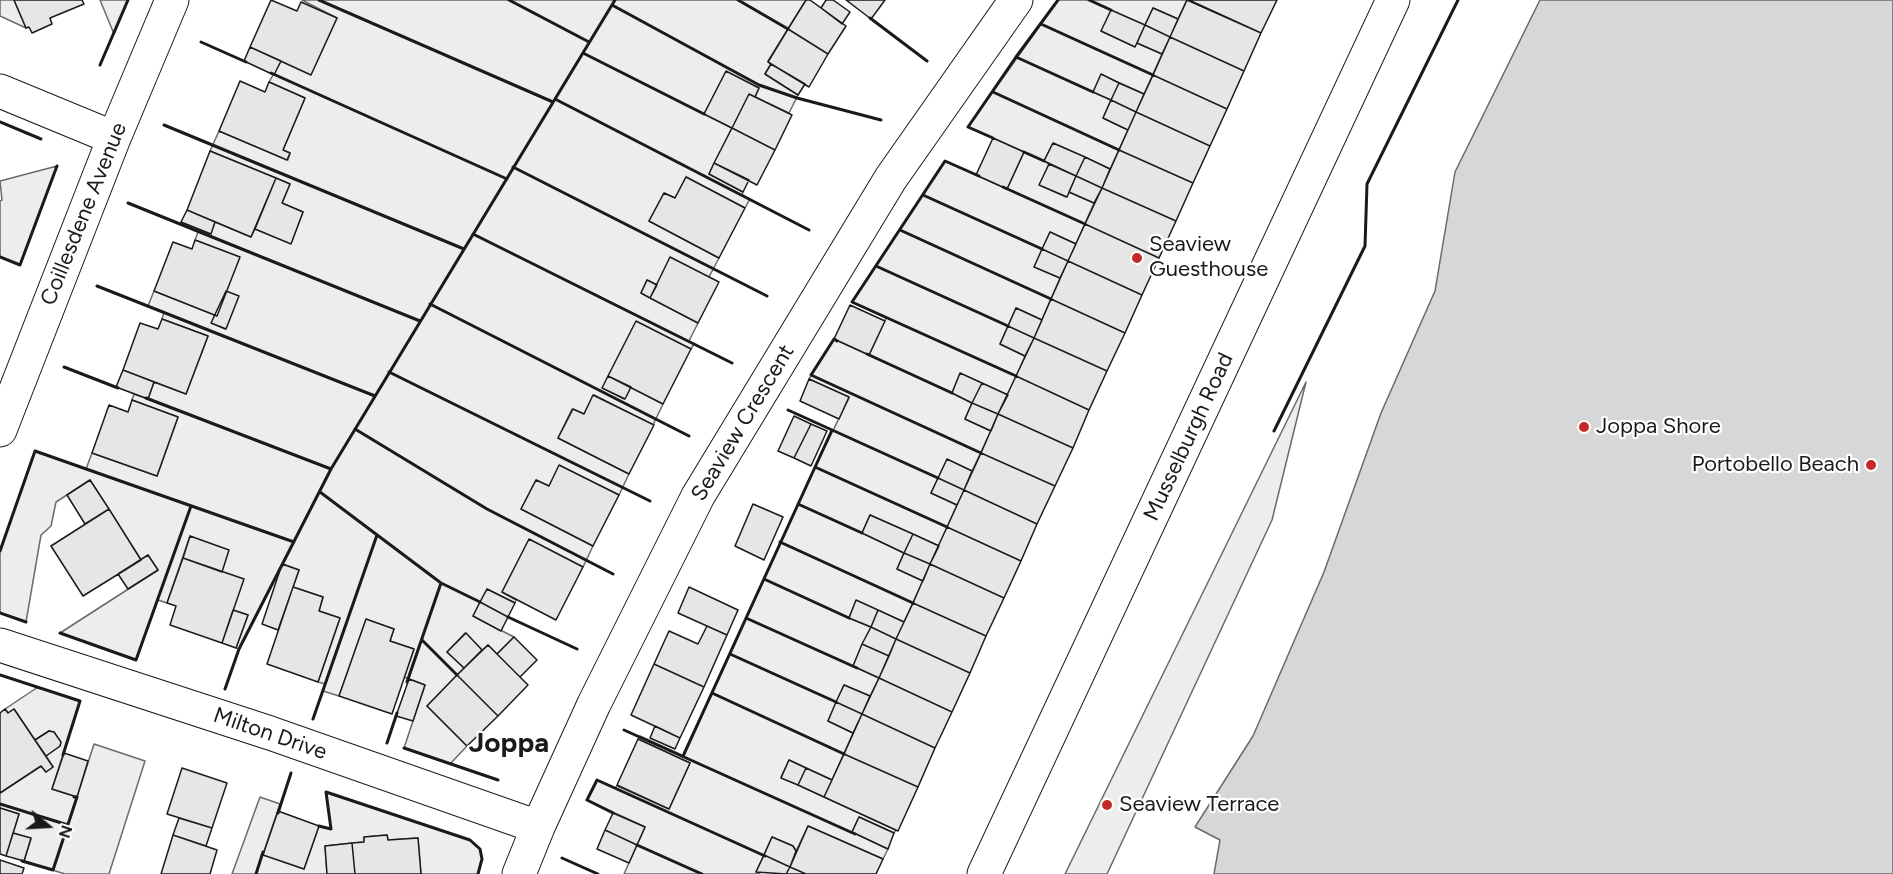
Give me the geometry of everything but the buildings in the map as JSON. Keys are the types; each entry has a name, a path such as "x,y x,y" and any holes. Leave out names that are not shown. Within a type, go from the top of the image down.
{"street":[{"name":"Coillesdene Avenue","path":"0,430 114,138 172,0"},
{"name":"Seaview Crescent","path":"519,874 594,704 698,496 891,178 1016,0"},
{"name":"Musselburgh Road","path":"984,874 1394,0"},
{"path":"0,91 114,138"},
{"name":"Milton Drive","path":"0,645 270,733 538,827"}],"shaded area":[{"path":"0,0 14,0 26,28 0,16"},
{"path":"100,0 128,0 114,34"},
{"path":"302,0 806,0 768,61 771,64 765,74 798,95 789,113 755,97 759,88 726,72 704,114 732,128 709,174 743,192 742,195 750,199 745,208 686,177 675,198 664,193 649,221 719,258 709,277 657,285 647,280 641,293 698,323 689,341 694,344 691,349 636,322 603,388 624,399 631,387 663,404 653,425 594,395 584,414 572,409 558,438 629,474 619,495 560,466 549,486 536,480 521,509 593,546 583,567 529,540 502,592 516,600 515,603 487,589 473,616 514,637 497,654 488,645 482,650 465,633 447,652 464,668 427,706 467,746 450,764 404,748 425,685 404,677 414,649 390,641 394,629 366,620 339,696 323,691 325,684 318,682 340,618 319,611 323,597 293,587 299,570 283,564 239,649 236,648 248,615 233,610 222,572 190,536 167,603 158,600 136,660 60,633 158,570 148,555 141,560 90,480 56,502 51,526 41,535 26,622 0,613 0,551 35,451 86,469 92,453 157,476 178,417 132,400 134,394 148,399 154,382 186,394 208,336 162,319 164,312 148,306 154,291 215,315 212,323 225,329 226,291 239,257 195,240 198,232 181,222 210,234 215,222 251,237 255,229 291,243 303,212 282,203 290,184 210,151 219,131 288,160 290,153 283,150 305,98 269,82 281,61 311,74 337,18"},
{"path":"1058,0 1187,0 1178,19 1153,8 1145,25 1101,31 1134,46 1137,43 1162,54 1144,94 1102,75 1093,92 1111,100 1103,118 1128,130 1110,169 1053,143 1044,161 1049,164 1040,185 1066,197 1069,192 1094,203 1076,244 1050,232 1035,267 1060,278 1042,320 1016,308 1000,344 1025,356 1008,395 960,374 952,393 972,403 965,419 991,431 972,471 947,460 931,493 957,505 939,546 870,515 862,533 904,553 897,569 923,581 904,622 856,601 849,618 871,627 853,666 879,678 870,696 844,685 828,721 853,733 832,780 789,760 781,777 896,830 894,833 859,817 852,832 888,849 883,859 808,826 796,851 793,846 772,837 756,872 760,874 624,874 645,827 587,800 597,780 615,788 617,786 669,809 690,763 638,739 640,736 684,756 815,467 849,398 809,379 834,339 869,355 886,318 852,302 945,161 1007,189 1024,152 968,127"},
{"name":"Joppa Shore","path":"1540,0 1893,0 1893,874 1214,874 1220,840 1195,827 1253,736 1324,572 1381,413 1435,291 1455,172"},
{"path":"57,166 20,265 0,257 0,201 2,200 0,181"},
{"path":"1306,382 1272,520 1107,874 1065,874"},
{"path":"38,687 80,701 52,789 77,797 94,744 145,761 109,874 65,874 24,861 31,839 13,833 19,814 0,808 0,793 41,766 46,772 53,767 46,756 60,746 54,732 49,731 35,740 14,709 8,713 5,709"},
{"path":"326,792 470,840 480,849 482,859 478,874 421,874 418,838 388,840 387,835 364,837 364,842 325,846 327,874 232,874 260,797 280,804 263,854 304,869 319,826 331,829"}],"wall":[{"path":"100,65 128,0"},
{"path":"319,0 553,102"},
{"path":"509,0 589,42"},
{"path":"225,689 239,649 331,469 615,0"},
{"path":"738,0 788,29"},
{"path":"1016,57 1058,0"},
{"path":"1089,0 1111,10"},
{"path":"1274,431 1365,246 1367,184 1458,0"},
{"path":"612,5 759,85 797,98 881,120"},
{"path":"870,18 927,61"},
{"path":"1041,24 1153,75"},
{"path":"201,42 246,62"},
{"path":"583,53 704,114"},
{"path":"993,138 968,127 1016,57 1093,92"},
{"path":"271,73 507,179"},
{"path":"993,92 1119,150"},
{"path":"555,99 809,230"},
{"path":"0,122 41,139"},
{"path":"164,125 464,249"},
{"path":"1024,152 1044,161"},
{"path":"979,176 945,161 852,302 1016,376"},
{"path":"0,257 20,265 57,166"},
{"path":"513,167 767,296"},
{"path":"1003,187 1085,224"},
{"path":"923,195 1042,249"},
{"path":"128,203 420,321"},
{"path":"900,230 1051,299"},
{"path":"473,234 732,363"},
{"path":"876,266 1008,326"},
{"path":"97,286 375,396"},
{"path":"430,304 689,436"},
{"path":"837,341 834,339 811,375 981,453"},
{"path":"867,354 952,393"},
{"path":"64,367 118,388"},
{"path":"389,372 650,501"},
{"path":"146,398 331,469"},
{"path":"788,410 938,478"},
{"path":"355,429 487,509 613,574"},
{"path":"683,756 832,430"},
{"path":"0,551 35,451 294,542"},
{"path":"815,467 947,527"},
{"path":"320,492 441,583 480,602"},
{"path":"798,504 862,533"},
{"path":"60,633 136,660 191,506"},
{"path":"313,719 377,535"},
{"path":"780,542 913,603"},
{"path":"764,579 849,618"},
{"path":"407,682 441,583"},
{"path":"0,613 26,622"},
{"path":"508,617 577,649"},
{"path":"746,618 857,668"},
{"path":"422,640 457,675"},
{"path":"730,654 836,702"},
{"path":"0,675 80,701 63,755"},
{"path":"712,693 844,754"},
{"path":"387,743 397,713"},
{"path":"624,730 855,834"},
{"path":"404,748 498,780"},
{"path":"278,813 291,773"},
{"path":"613,813 587,800 597,780 765,856"},
{"path":"319,826 331,829 326,792 470,840 480,849 482,859 478,874"},
{"path":"22,861 53,870 77,797 74,797"},
{"path":"0,804 68,825"},
{"path":"637,845 702,874"},
{"path":"256,874 263,852"},
{"path":"562,858 598,874"}],"place":[{"name":"Seaview Guesthouse","path":"1137,258"},
{"name":"Joppa Shore","path":"1584,427"},
{"name":"Portobello Beach","path":"1871,465"},
{"name":"Seaview Terrace","path":"1107,805"}],"district":[{"name":"Joppa","path":"509,744"}]}
